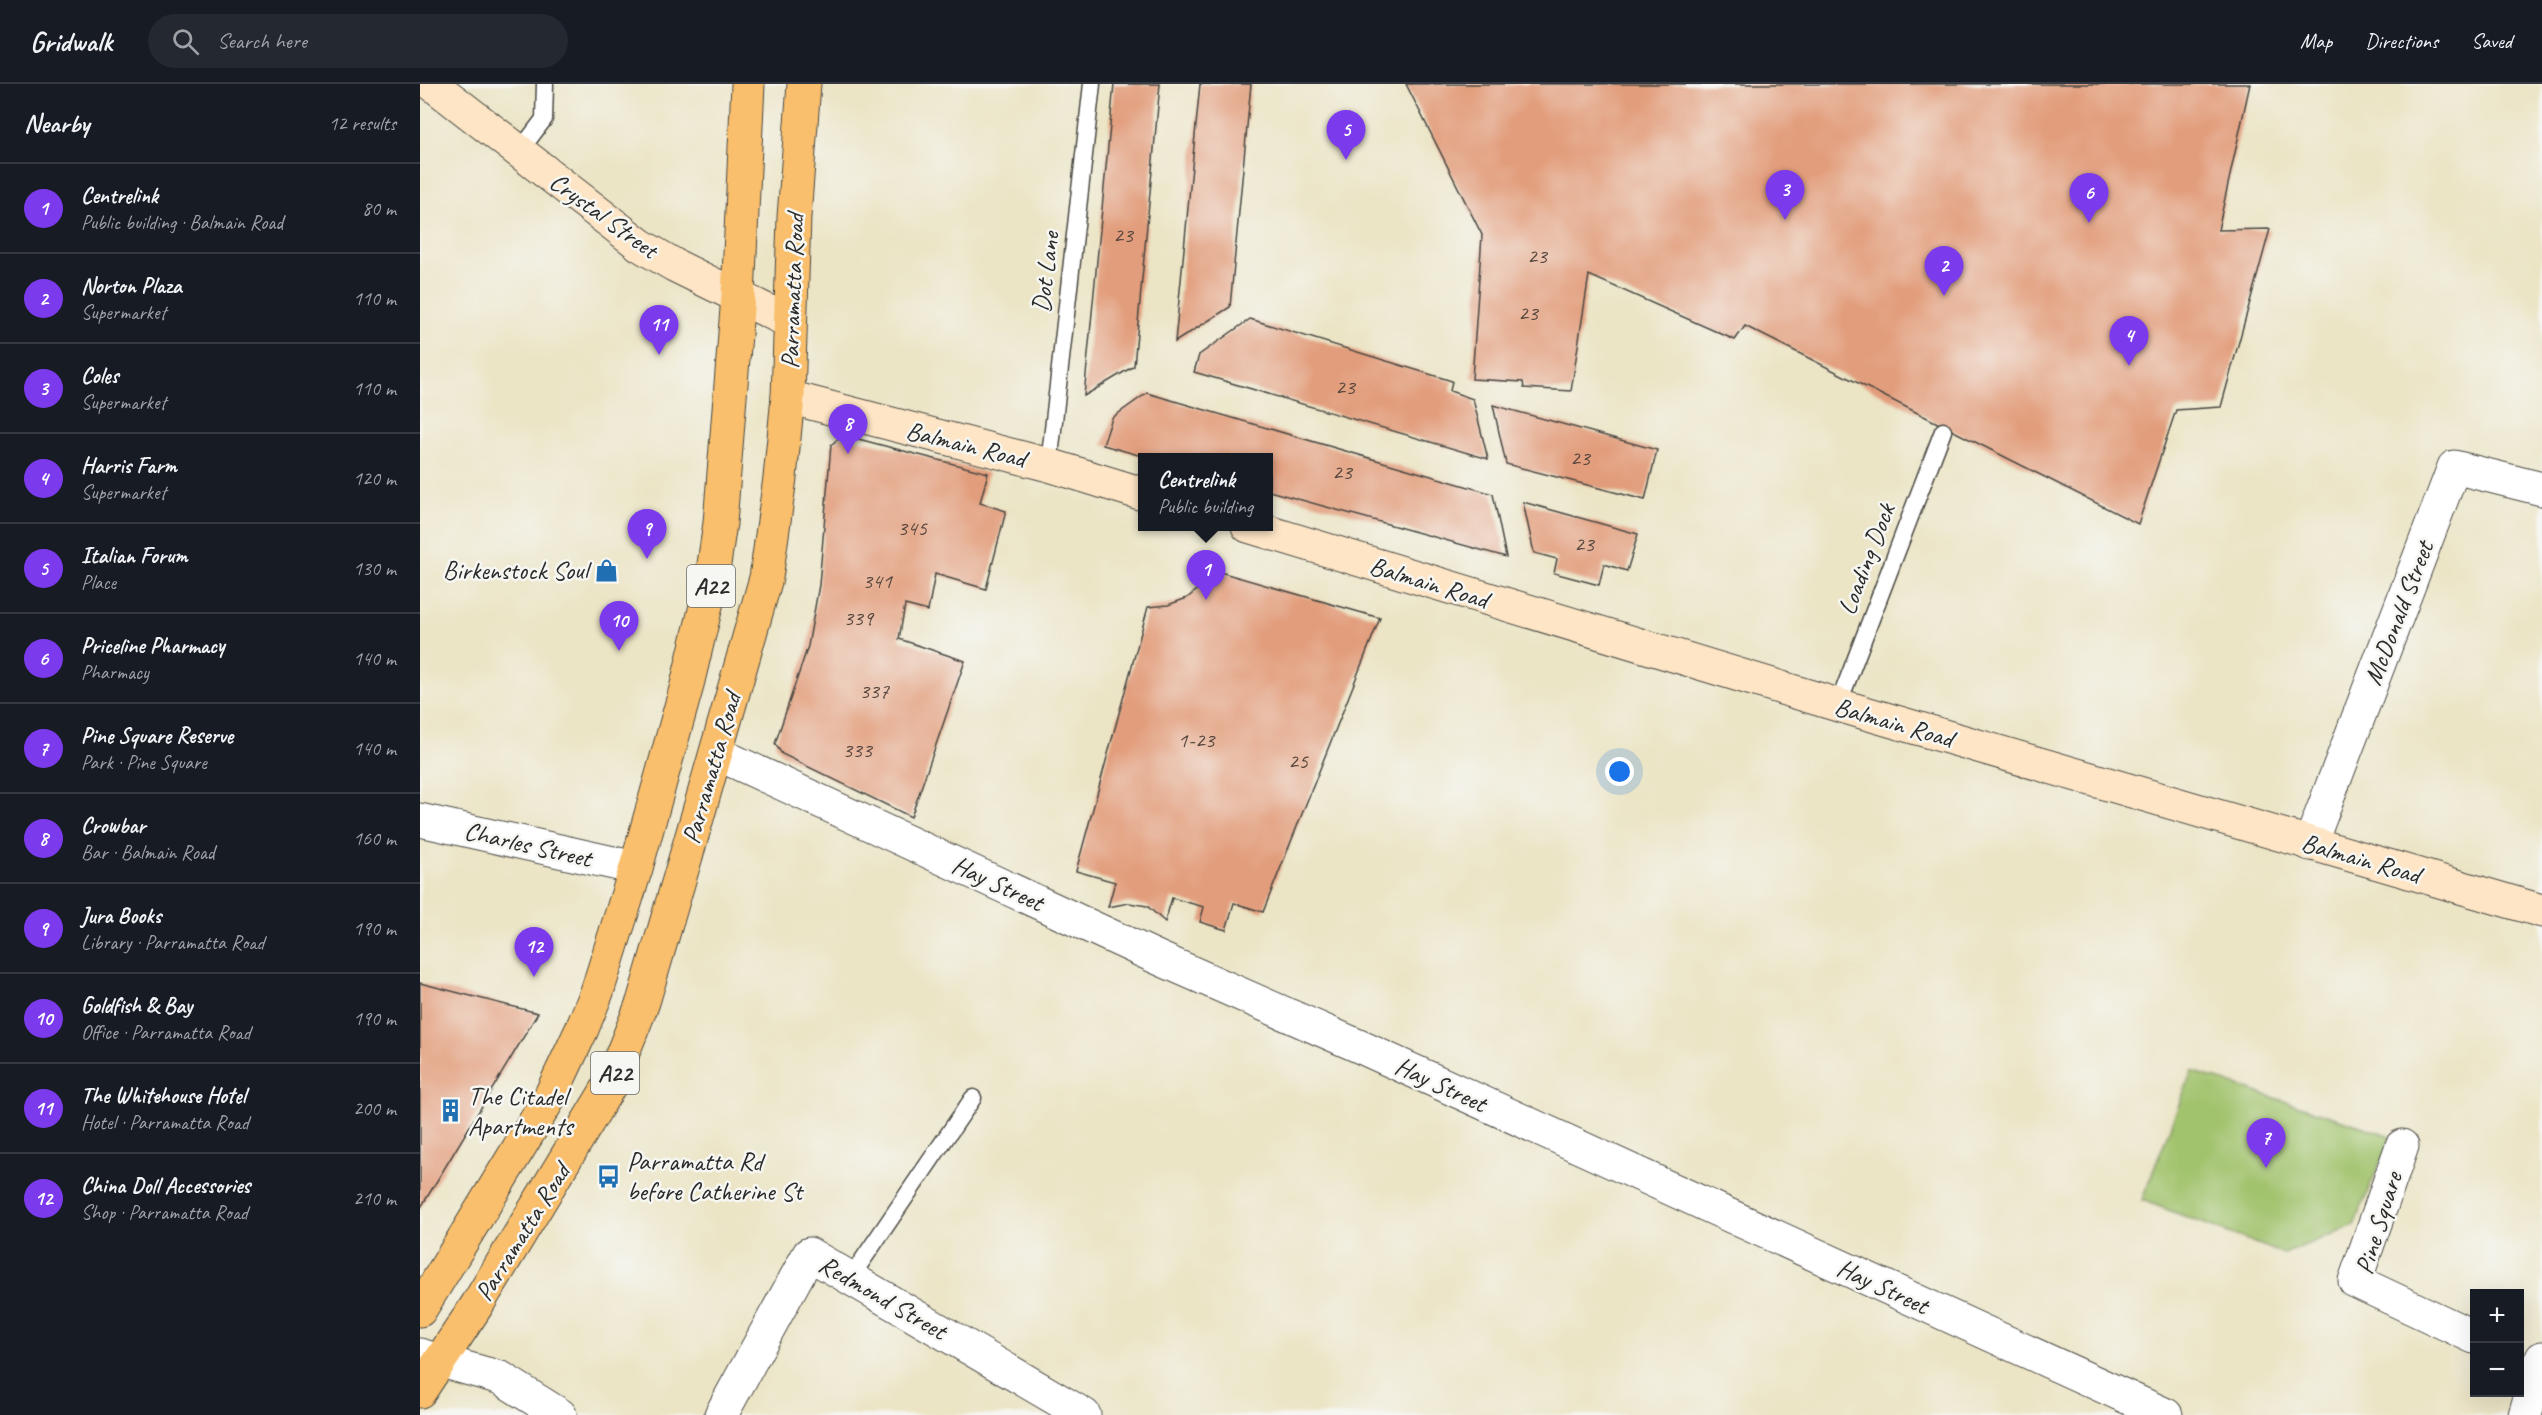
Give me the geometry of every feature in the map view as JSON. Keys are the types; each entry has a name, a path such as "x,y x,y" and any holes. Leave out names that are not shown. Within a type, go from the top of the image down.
{"highway":[{"name":"Parramatta Road","path":"420,1310 550,1097 597,992 636,868 686,690 711,585 720,523 738,296 748,84"},
{"name":"Parramatta Road","path":"420,1391 430,1358 534,1212 610,1085 642,1002 716,753 766,578 780,478 788,397 790,322 804,84"}],"main road":[{"name":"Crystal Street","path":"432,84 640,245 674,265 790,322"},
{"name":"Balmain Road","path":"788,397 1049,465 1138,492"},
{"name":"Balmain Road","path":"1264,531 1838,705 2542,911"}],"street":[{"name":"McDonald Street","path":"2310,844 2454,467 2542,489"},
{"name":"Hay Street","path":"716,753 1156,957 1364,1048 2166,1415"},
{"name":"Charles Street","path":"420,820 636,868"},
{"name":"Pine Square","path":"2402,1146 2355,1281 2470,1335"},
{"name":"Redmond Street","path":"721,1415 810,1254 1084,1415"},
{"path":"430,1358 501,1378 560,1415"},
{"path":"2525,1415 2534,1361"}],"lane":[{"path":"519,152 544,119 545,84"},
{"name":"Dot Lane","path":"1049,465 1092,84"},
{"name":"Loading Dock","path":"1838,705 1943,431"},
{"path":"851,1277 974,1098"}],"green space":[{"path":"2192,1071 2391,1136 2354,1225 2284,1254 2142,1200"}],"building":[{"path":"1114,84 1160,84 1134,366 1084,396"},
{"path":"1200,84 1251,84 1230,307 1175,342"},
{"path":"1406,84 2250,84 2218,230 2270,229 2221,407 2176,410 2138,524 1745,326 1735,340 1589,275 1571,391 1524,388 1523,382 1472,379 1482,235"},
{"path":"1250,319 1452,381 1450,391 1473,399 1488,459 1194,372 1199,355"},
{"path":"1147,393 1493,494 1506,557 1273,492 1273,453 1138,453 1138,455 1103,445 1112,418"},
{"path":"1493,405 1657,450 1645,500 1506,464"},
{"path":"843,435 988,473 980,503 1006,511 986,589 935,574 928,611 905,605 899,639 965,661 911,817 782,754 775,744 808,646 819,585 831,445"},
{"path":"1523,502 1638,534 1627,571 1604,564 1599,585 1554,573 1557,559 1534,553"},
{"path":"1213,570 1380,618 1263,912 1234,903 1226,930 1200,922 1204,907 1172,898 1165,922 1147,906 1129,903 1108,907 1115,882 1076,871 1148,607 1168,605 1187,598 1202,586"},
{"name":"The Citadel Apartments","path":"420,983 538,1013 420,1209"}],"place":[{"name":"Italian Forum","path":"1346,160"},
{"name":"Coles","path":"1785,220"},
{"name":"Priceline Pharmacy","path":"2089,223"},
{"name":"Norton Plaza","path":"1944,296"},
{"name":"The Whitehouse Hotel","path":"659,355"},
{"name":"Harris Farm","path":"2129,366"},
{"name":"Crowbar","path":"848,454"},
{"name":"Jura Books","path":"647,559"},
{"name":"Birkenstock Soul","path":"606,570"},
{"name":"Centrelink","path":"1206,600"},
{"name":"Goldfish & Bay","path":"619,651"},
{"name":"China Doll Accessories","path":"534,977"},
{"name":"The Citadel Apartments","path":"450,1111"},
{"name":"Pine Square Reserve","path":"2266,1168"},
{"name":"Parramatta Rd before Catherine St","path":"609,1176"}]}
